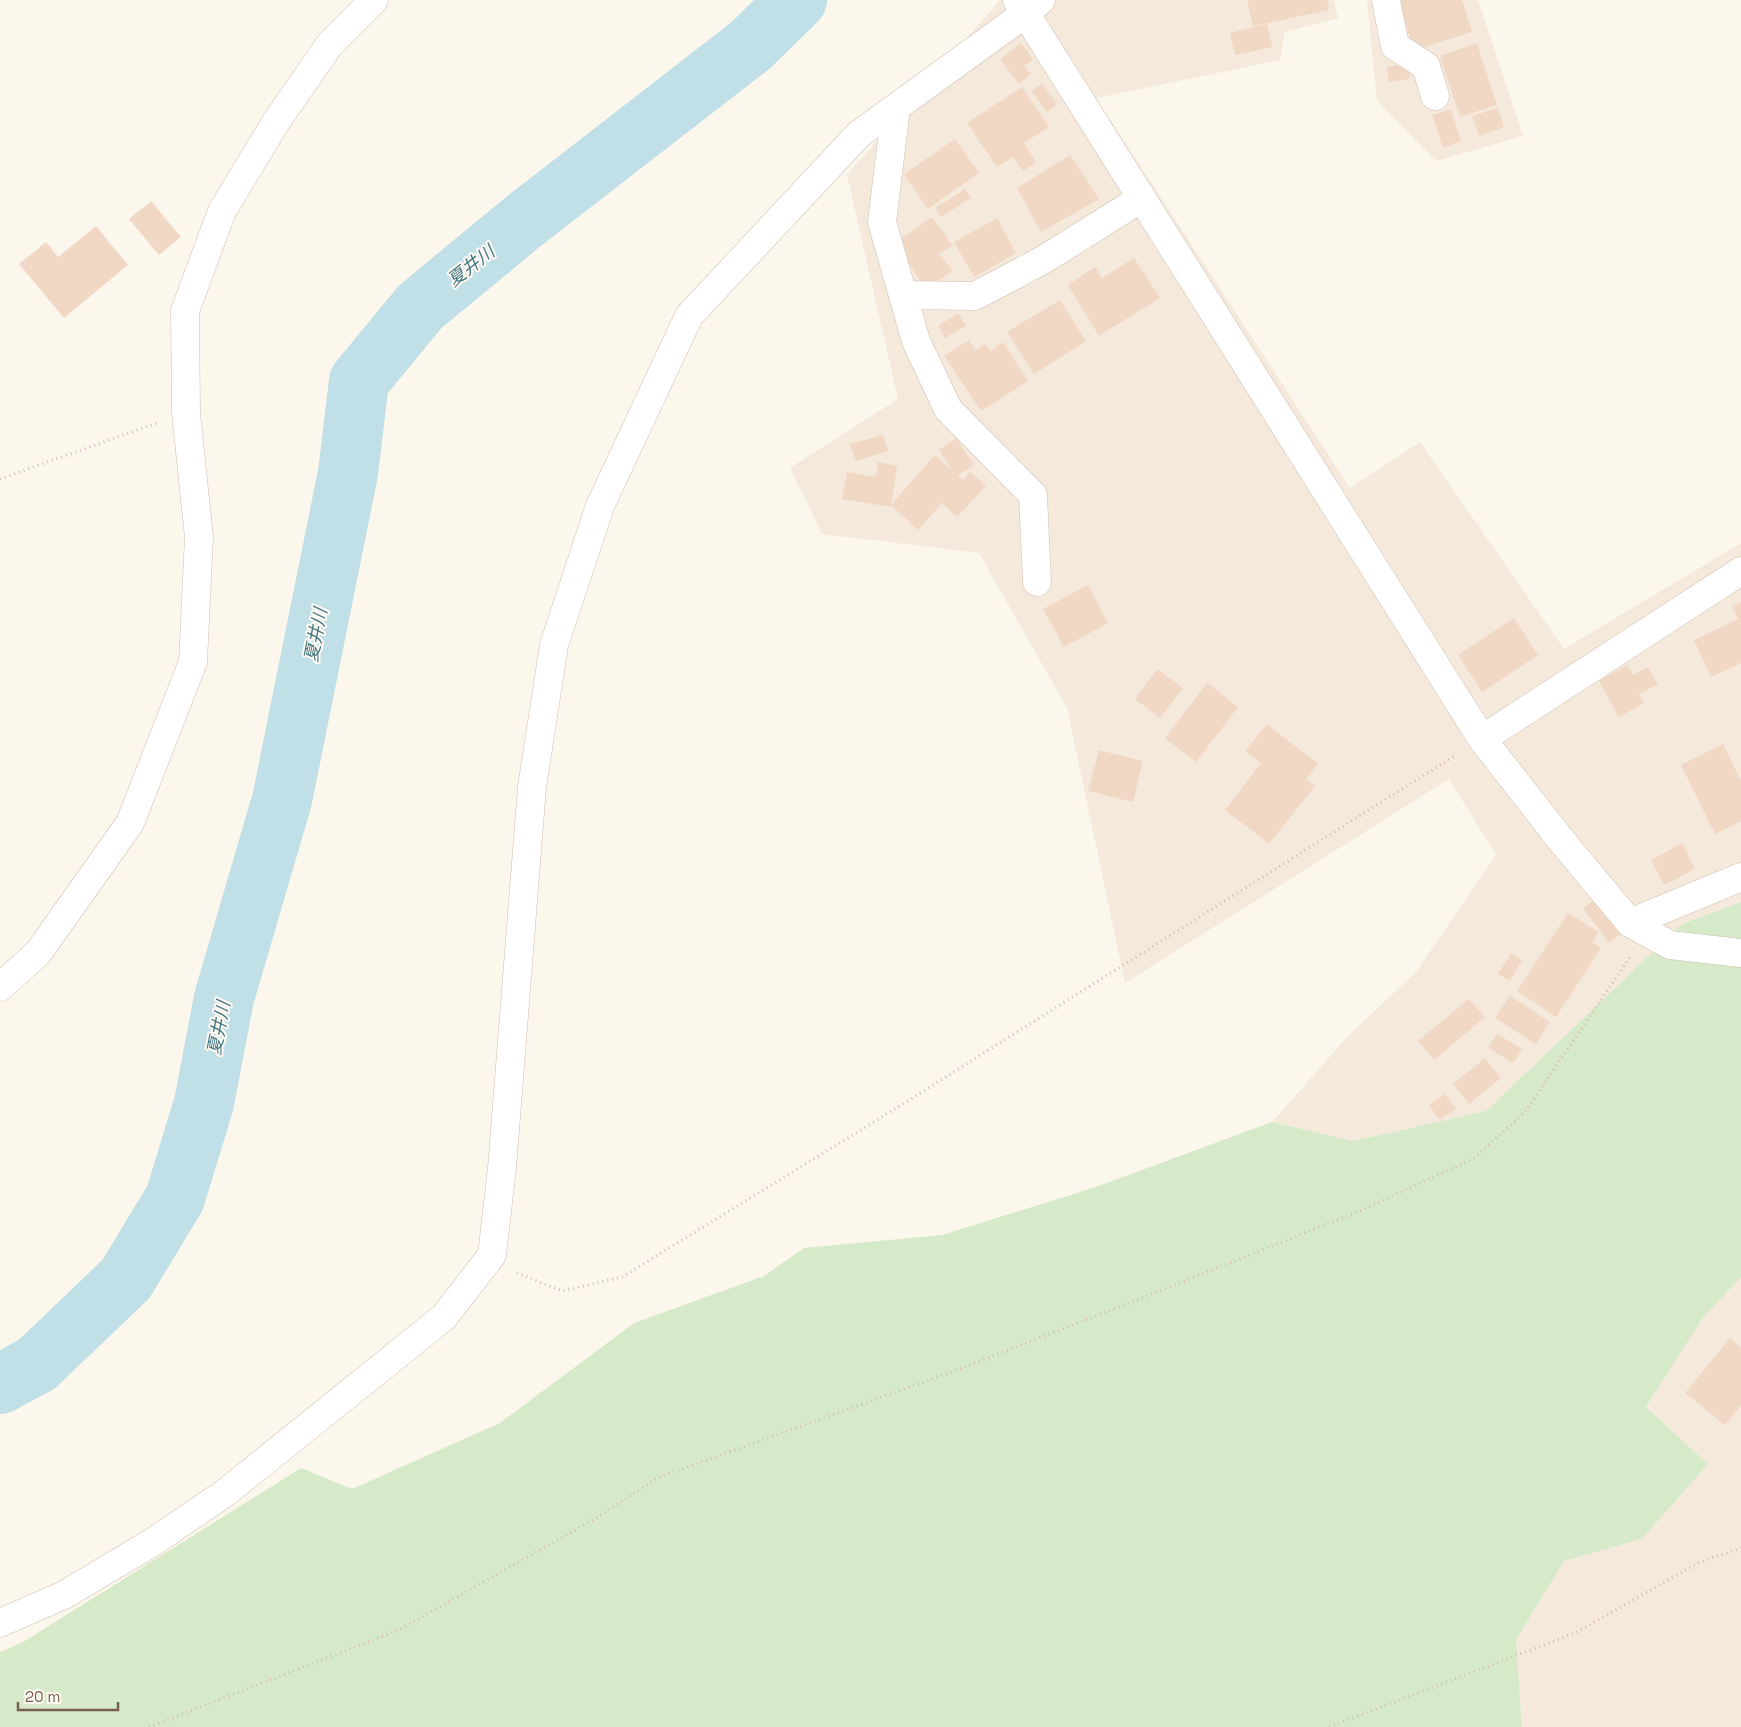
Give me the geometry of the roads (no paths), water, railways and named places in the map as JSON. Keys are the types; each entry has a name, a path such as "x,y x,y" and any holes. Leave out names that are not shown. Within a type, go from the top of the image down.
{"street":[{"path":"0,988 38,953 130,823 193,662 199,537 186,413 185,311 222,211 276,122 330,44 374,0"},
{"path":"1386,0 1395,46 1426,66 1435,96"},
{"path":"0,1623 64,1595 153,1542 226,1493 444,1317 492,1255 502,1168 532,787 554,645 600,506 689,316 859,134 896,108 1028,4 1142,198 1482,739 1561,840 1638,928 1670,946 1741,953"},
{"path":"896,108 882,222 916,341 948,409 1033,495 1037,582"},
{"path":"903,295 975,296 1042,260 1142,198"},
{"path":"1482,739 1741,571"},
{"path":"1638,928 1741,877"}],"waterway":[{"name":"夏井川","path":"0,1384 37,1364 126,1279 175,1198 204,1103 224,998 282,800 348,473 359,381 420,307 524,221 751,45 797,0"}]}
